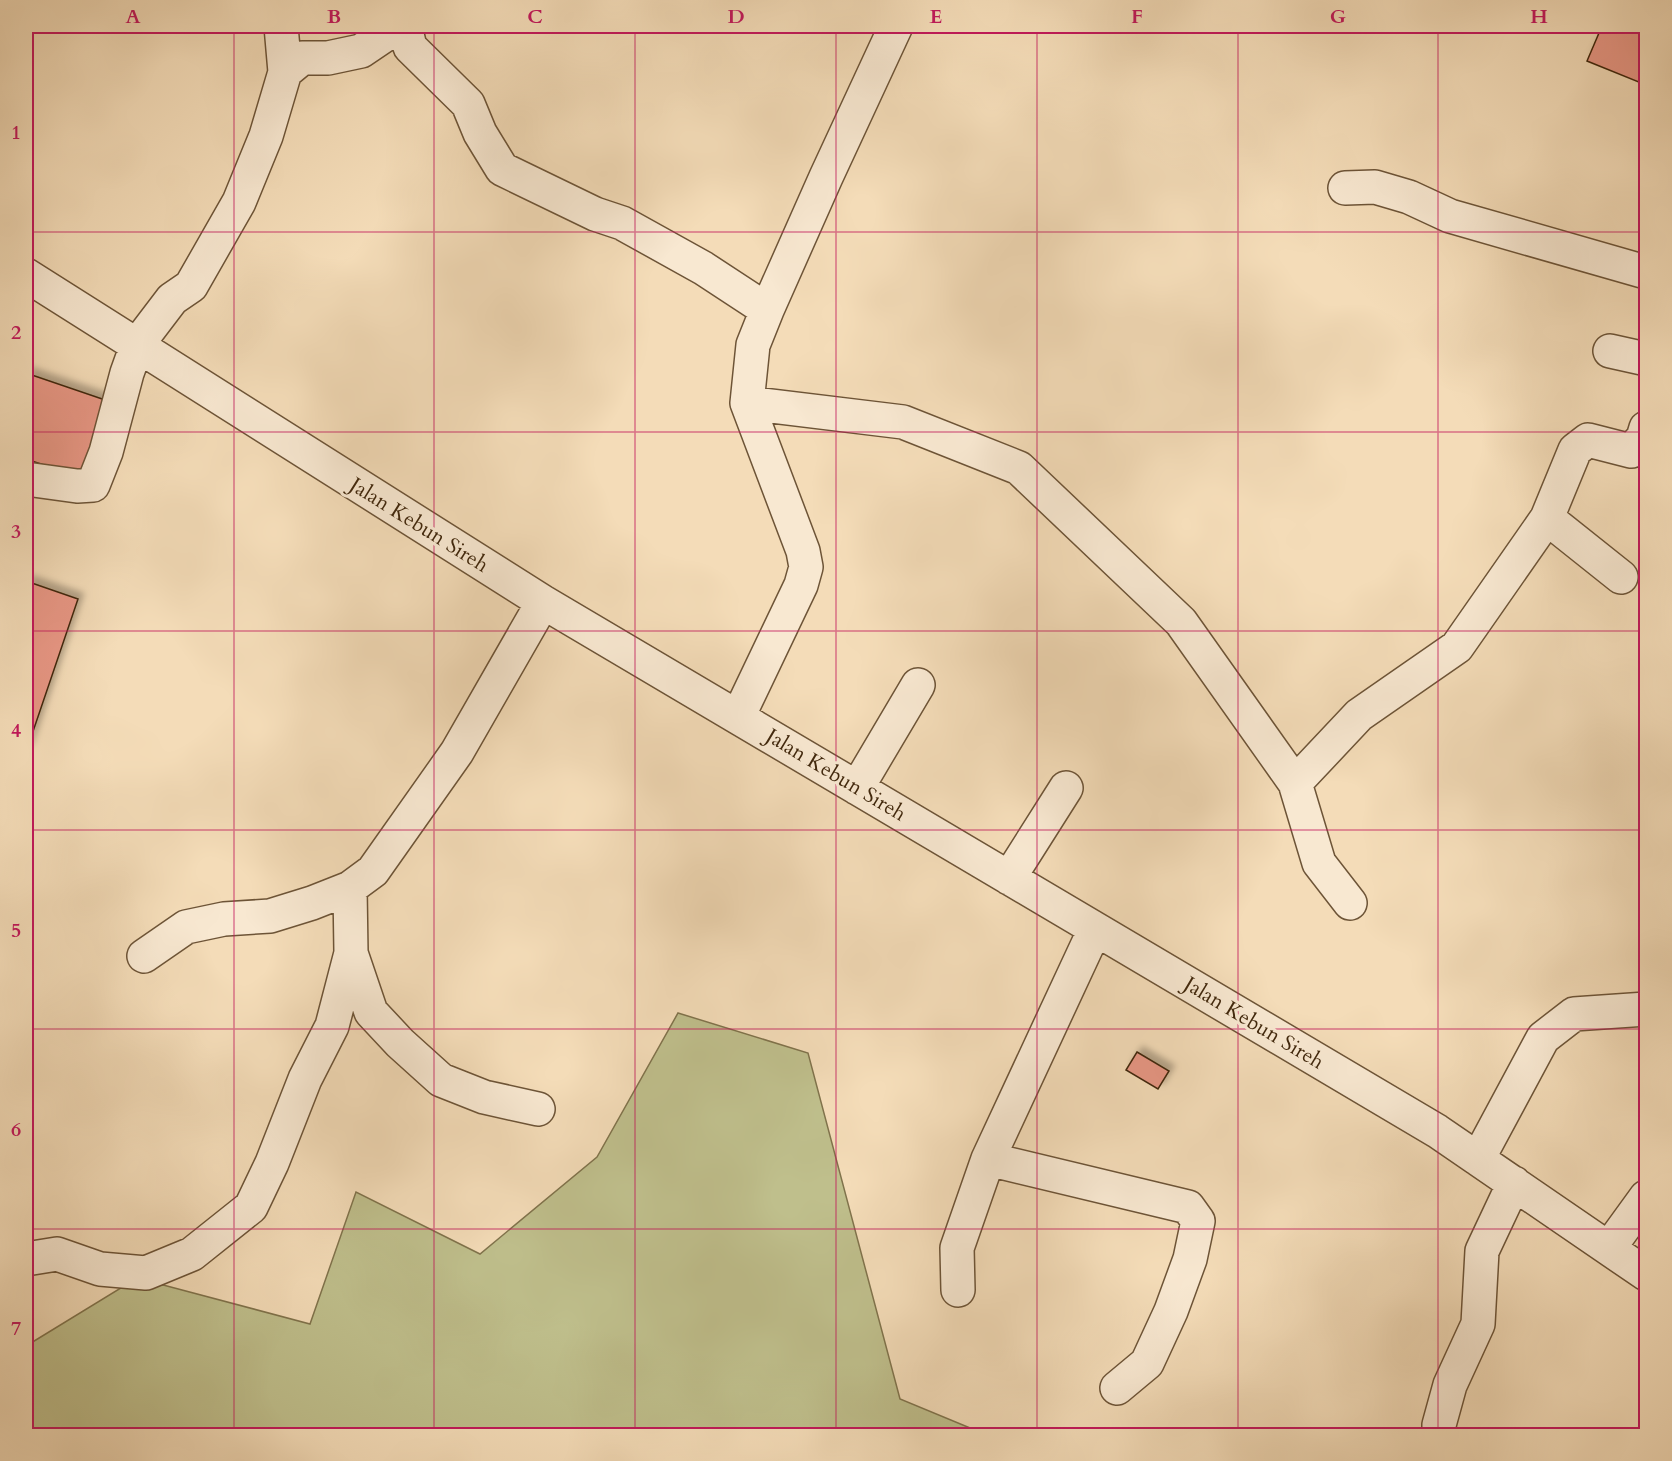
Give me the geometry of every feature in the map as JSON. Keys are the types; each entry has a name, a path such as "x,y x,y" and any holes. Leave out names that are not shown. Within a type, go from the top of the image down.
{"street":[{"path":"26,479 77,486 93,485 106,452 127,373 137,345 172,299 191,286 239,201 266,136 285,72 281,26"},
{"path":"285,72 302,58 328,58 360,51 398,26"},
{"path":"405,26 410,47 468,104 480,133 502,169 595,214 622,223 703,268 767,310"},
{"path":"738,717 801,585 806,567 804,551 747,403 753,345 896,26"},
{"path":"1345,188 1375,187 1409,197 1450,216 1642,271 1647,270"},
{"name":"Jalan Kebun Sireh","path":"26,275 543,602 1437,1131 1647,1274"},
{"path":"1610,351 1647,359"},
{"path":"747,403 903,422 1019,468 1181,622 1295,783 1319,863 1350,903"},
{"path":"1295,783 1359,716 1457,647 1547,518 1575,450 1588,440 1631,451 1643,438 1647,428"},
{"path":"1547,518 1621,577"},
{"path":"144,956 186,927 224,919 270,916 350,888 373,871 457,752 543,602"},
{"path":"857,788 918,685"},
{"path":"1009,878 1066,788"},
{"path":"26,1259 57,1254 100,1269 146,1273 192,1254 251,1207 272,1163 305,1079 332,1026 351,953 350,888"},
{"path":"958,1290 957,1248 988,1159 1095,929"},
{"path":"351,953 371,1011 399,1043 441,1080 484,1097 538,1109"},
{"path":"1478,1159 1544,1038 1574,1014 1647,1009"},
{"path":"988,1159 1188,1207 1198,1221 1190,1259 1172,1311 1147,1364 1118,1388"},
{"path":"1439,1436 1439,1425 1450,1384 1478,1324 1482,1251 1514,1183"},
{"path":"1609,1248 1644,1204"}],"green space":[{"path":"678,1013 808,1053 900,1399 987,1435 26,1436 26,1346 137,1278 310,1324 356,1192 480,1254 597,1157"}],"building":[{"path":"1602,26 1646,26 1646,85 1587,61"},
{"path":"26,373 114,403 88,480 26,459"},
{"path":"26,581 78,599 26,752"},
{"path":"1137,1052 1169,1071 1158,1089 1126,1070"}]}
